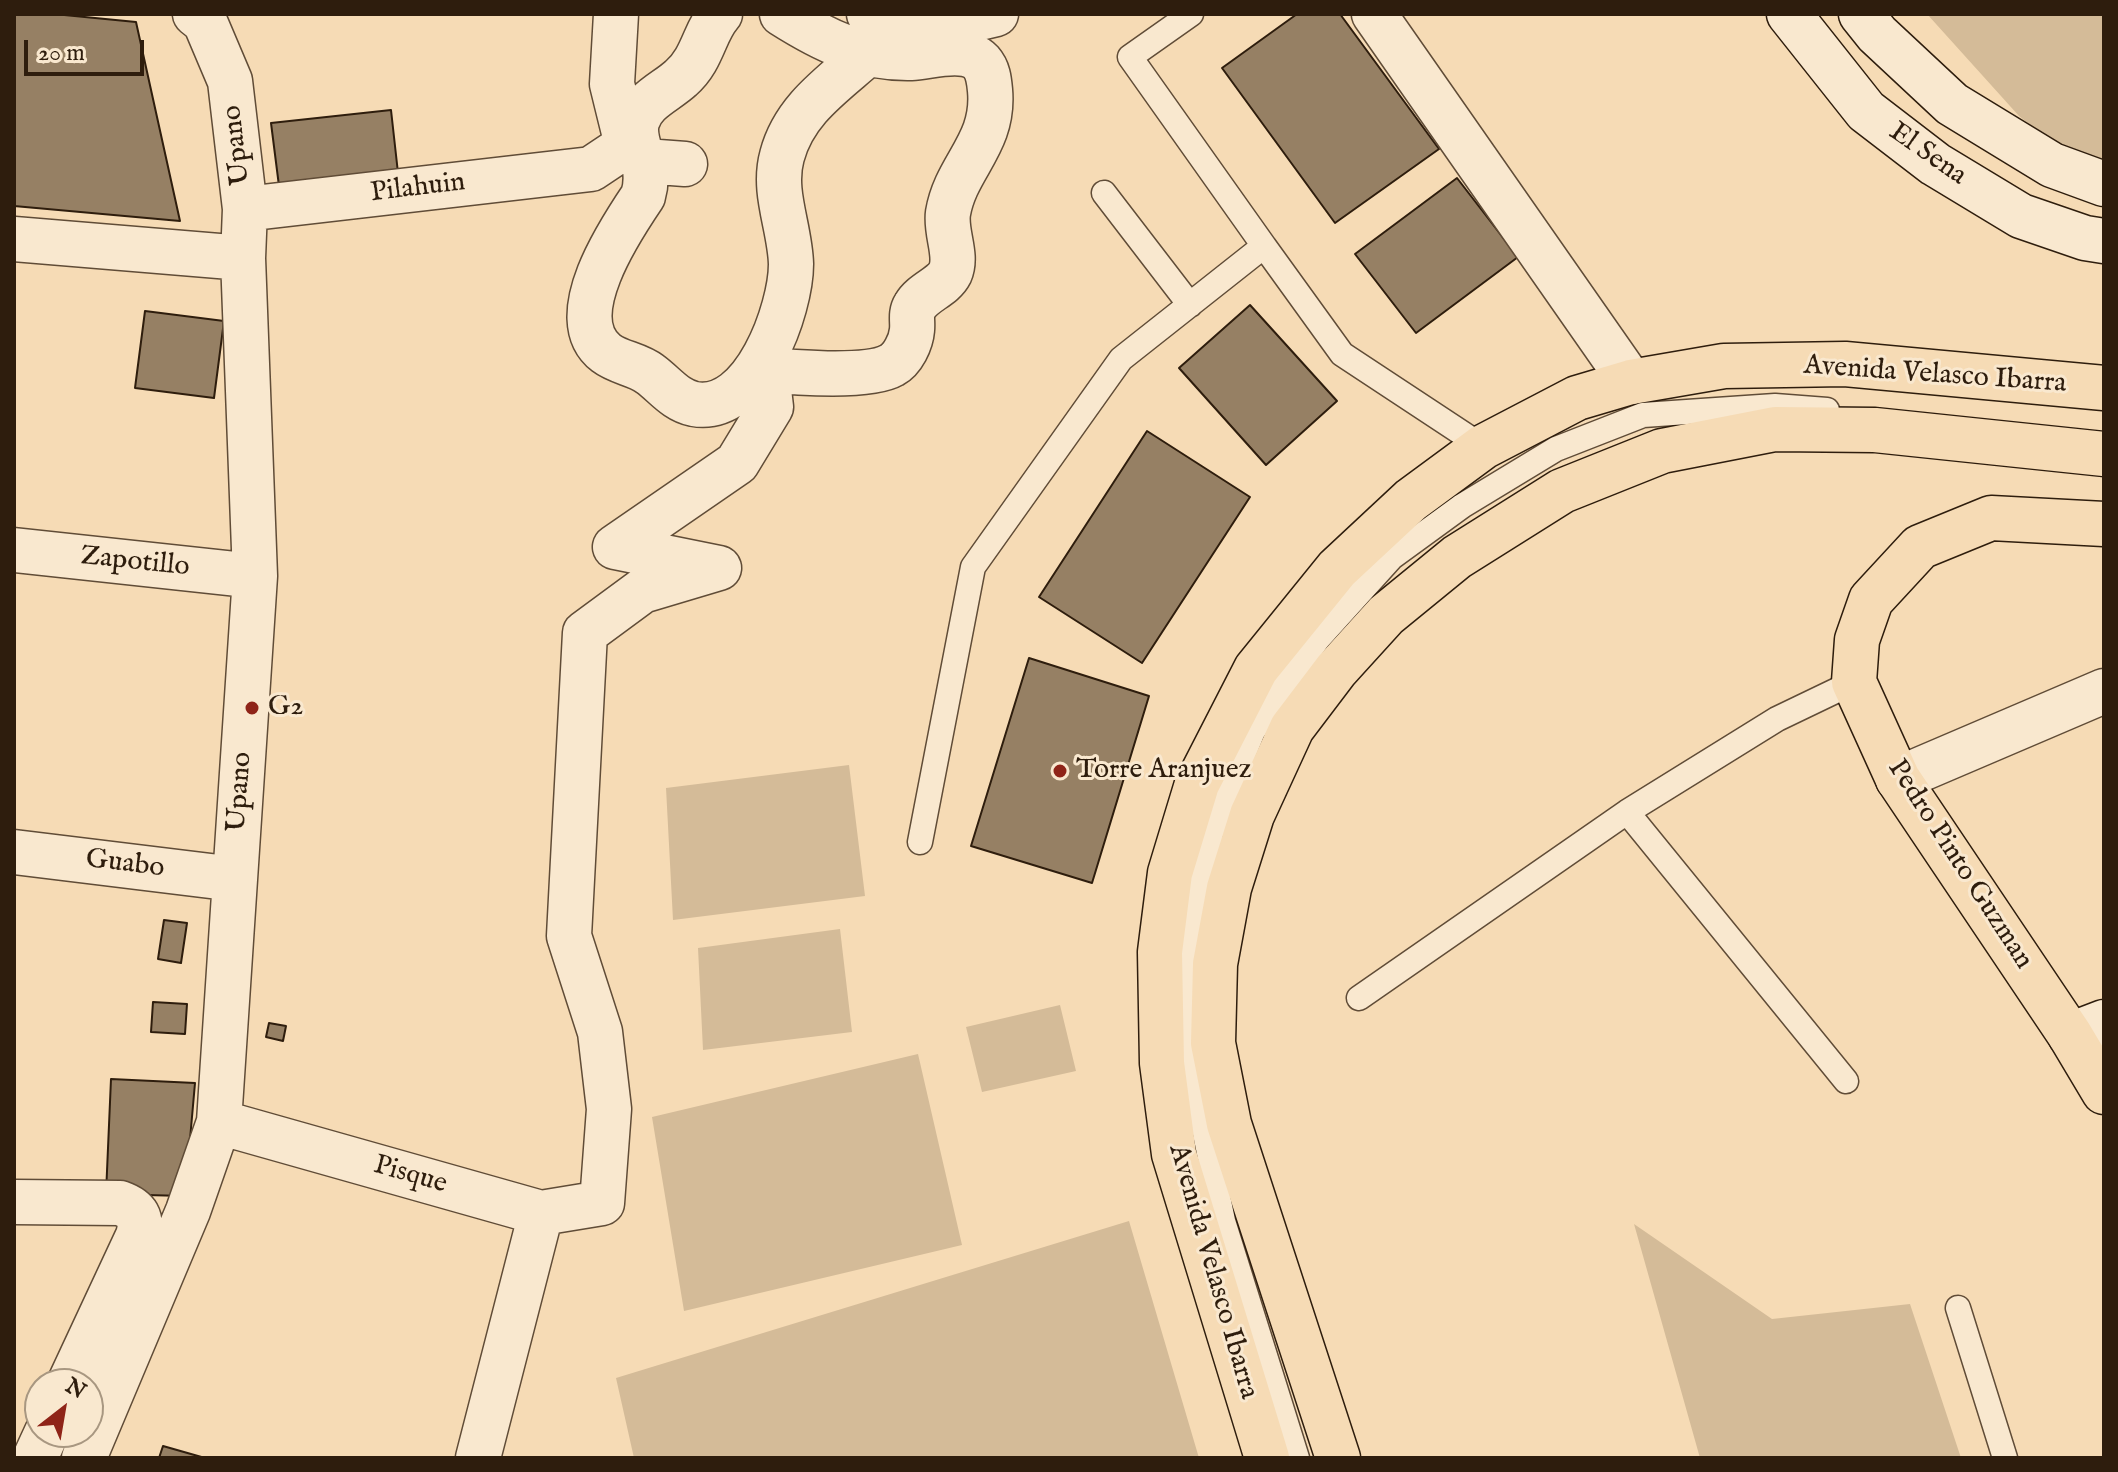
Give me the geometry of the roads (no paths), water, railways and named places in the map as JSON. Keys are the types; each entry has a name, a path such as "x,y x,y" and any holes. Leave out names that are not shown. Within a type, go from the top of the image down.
{"main road":[{"name":"Avenida Velasco Ibarra","path":"1267,1458 1174,1154 1162,1063 1160,968 1170,873 1197,784 1256,669 1337,569 1411,500 1483,447 1577,398 1631,382 1724,366 1845,364 2104,388"},
{"name":"Avenida Velasco Ibarra","path":"1338,1458 1229,1124 1213,1043 1215,964 1229,888 1252,815 1292,728 1336,670 1386,615 1457,557 1562,491 1662,451 1775,429 1875,430 2104,454"},
{"name":"Pedro Pinto Guzman","path":"2104,524 1991,518 1920,547 1871,600 1857,640 1854,682 1898,779 2087,1029 2104,1092"}],"street":[{"name":"Upano","path":"84,1458 188,1211 219,1122 255,576 243,258 245,209 230,81 205,22 195,14"},
{"path":"616,14 612,84 652,157 643,196 606,256 594,292 590,327 593,339 615,359 641,368 680,400 696,404 709,404 740,389 759,369 779,323 790,278 788,234 779,193 781,157 789,136 810,104 877,18 979,18 996,14"},
{"path":"652,157 636,134 638,120 660,92 681,78 695,62 713,22 720,14"},
{"path":"782,14 837,46 867,34"},
{"path":"983,64 1017,14"},
{"path":"1374,14 1631,382"},
{"name":"El Sena","path":"1789,14 1866,111 1935,164 2021,216 2085,238 2104,241"},
{"name":"El Sena","path":"1861,14 1877,34 1952,104 2052,165 2104,184"},
{"path":"759,369 797,373 854,371 894,364 910,340 913,327 911,316 915,305 948,276 951,268 948,212 954,193 987,132 991,118 989,74 973,55 963,53 911,58 867,34"},
{"name":"Pilahuin","path":"245,209 591,169 652,157"},
{"path":"14,239 243,258"},
{"name":"Pisque","path":"219,1122 541,1213 602,1203 609,1109 600,1032 569,936 585,633 642,591 719,568 615,547 737,463 771,407 769,390 759,369"},
{"name":"Zapotillo","path":"14,550 255,576"},
{"path":"1898,779 2104,691"},
{"name":"Guabo","path":"14,852 235,879"},
{"path":"14,1202 120,1203 138,1214 141,1225 138,1236 76,1368"},
{"path":"478,1458 541,1213"}],"lane":[{"path":"1191,14 1130,57 1342,354 1483,447"},
{"path":"1104,193 1190,305"},
{"path":"920,842 973,567 1121,359 1264,246"},
{"path":"1297,1458 1223,1221 1190,1060 1192,927 1211,834 1253,731 1317,640 1392,557 1462,506 1556,449 1643,415 1775,406 1909,416 2104,437"},
{"path":"1359,998 1627,812 1777,719 1854,682"},
{"path":"1627,812 1846,1081"},
{"path":"1958,1308 2005,1458"}],"place":[{"name":"G2","path":"252,708"},
{"name":"Torre Aranjuez","path":"1060,771"}]}
